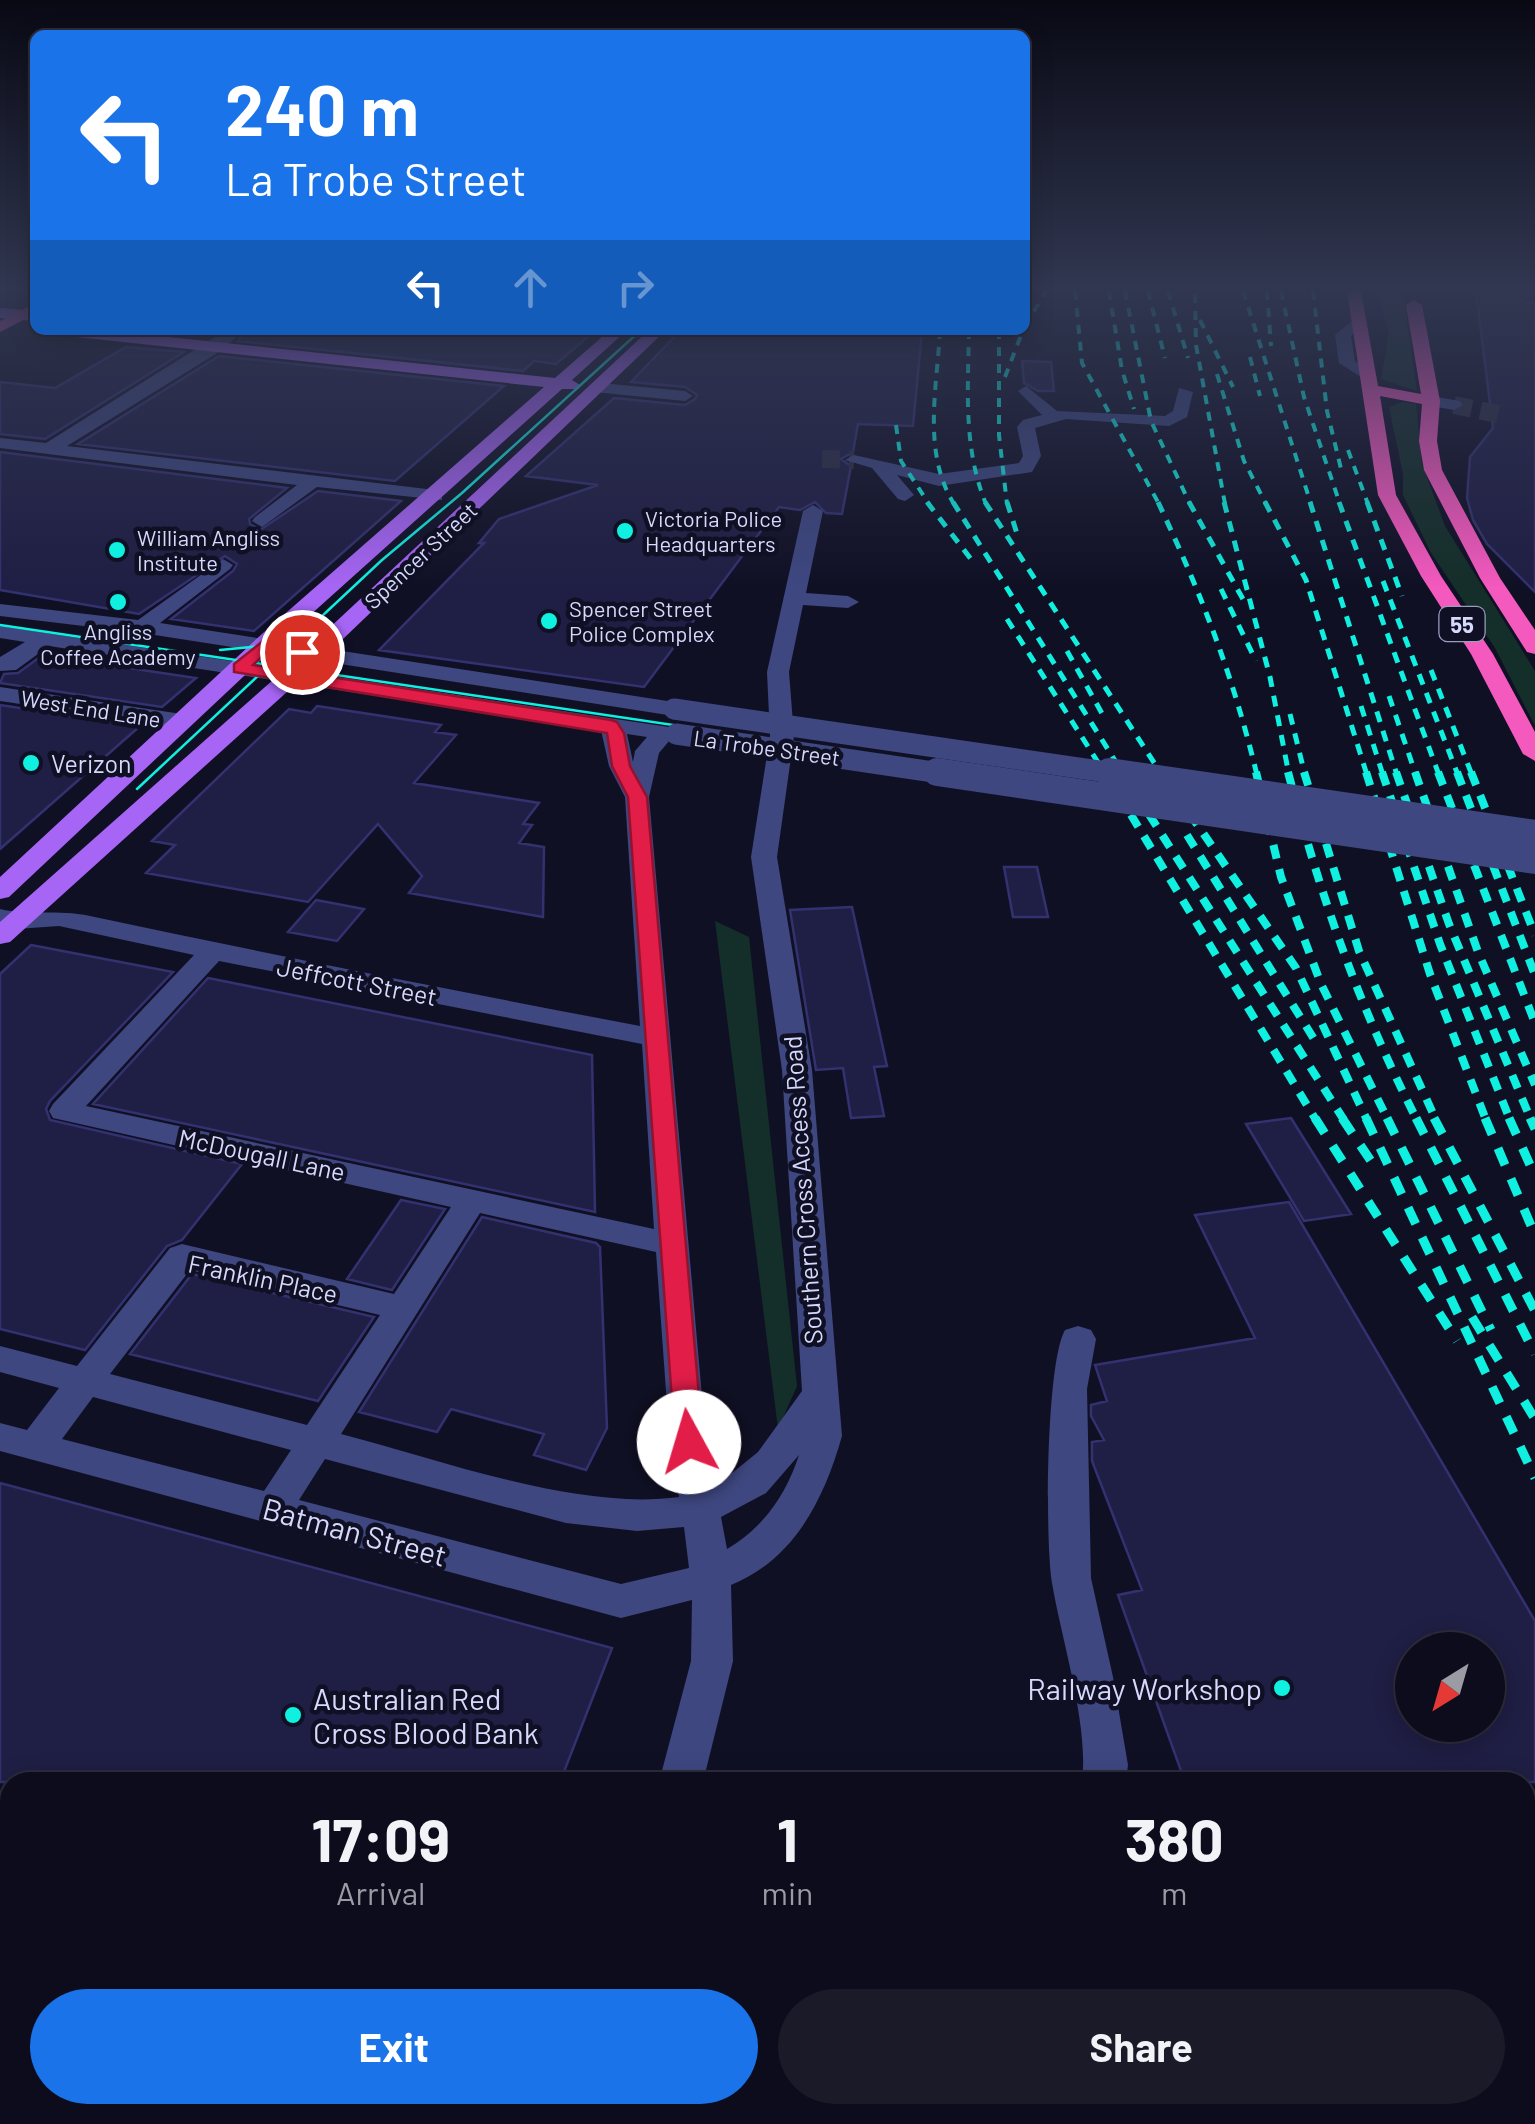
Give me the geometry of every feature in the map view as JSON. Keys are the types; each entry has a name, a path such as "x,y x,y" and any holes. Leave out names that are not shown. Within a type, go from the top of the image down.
{"highway":[{"name":"55","path":"1372,390 1387,495 1431,576 1482,654 1535,754"},
{"path":"1393,390 1431,401"},
{"name":"55","path":"1429,390 1428,442 1433,470 1490,578 1535,647"}],"main road":[{"name":"Spencer Street","path":"0,894 263,646 555,390"},
{"name":"Spencer Street","path":"22,919 290,677 597,390"},
{"path":"435,496 478,501"}],"street":[{"path":"0,465 40,448 138,390"},
{"path":"671,390 689,392"},
{"path":"1026,391 1052,416"},
{"path":"854,460 939,480 1025,468 1032,456 1026,427 1052,416 1097,414 1168,421 1181,413 1184,392"},
{"path":"1431,401 1454,406"},
{"path":"0,443 435,496"},
{"path":"878,464 900,489"},
{"path":"262,521 312,481"},
{"name":"Southern Cross Access Road","path":"710,1577 763,1550 791,1516 816,1468 823,1436 817,1397 797,1070 764,857 782,736 778,672 814,511"},
{"path":"142,627 224,565"},
{"path":"794,598 848,602"},
{"name":"La Trobe Street","path":"0,610 314,654 671,725 1535,860"},
{"name":"La Trobe Street","path":"0,632 611,726 671,725 1535,834"},
{"path":"0,664 8,665 44,639"},
{"name":"West End Lane","path":"0,694 182,721"},
{"path":"671,725 647,751 637,797 686,1419 710,1577 712,1661 684,1772"},
{"path":"611,726 617,737 621,766 637,797"},
{"name":"Jeffcott Street","path":"0,894 22,919 656,1038"},
{"name":"McDougall Lane","path":"212,952 64,1111 672,1244"},
{"path":"272,1509 472,1200"},
{"name":"Franklin Place","path":"18,1441 86,1379 182,1256 401,1308"},
{"path":"1078,1340 1069,1389 1071,1578 1095,1694 1105,1772"},
{"path":"0,1359 589,1513 656,1517 699,1507 748,1486 788,1442 817,1397"},
{"name":"Batman Street","path":"18,1441 621,1601 669,1593 710,1577"},
{"path":"668,1772 697,1718"}],"green space":[{"path":"1402,402 1416,404 1422,464 1445,526 1535,671 1535,726 1495,648 1431,553 1403,495 1403,474 1389,407"},
{"path":"715,921 749,937 797,1386 778,1429"}],"building":[{"path":"0,390 123,390 45,439 0,434"},
{"path":"164,390 499,390 395,481 78,444"},
{"path":"690,390 916,390 913,426 858,424 853,452 841,459 851,466 842,514 826,513 815,502 800,510 779,507 644,687 379,650 484,543 479,543 499,519 598,485 526,476 614,398 685,405 697,395"},
{"path":"1488,390 1535,390 1535,592 1487,544 1473,520 1467,498 1470,457 1493,428"},
{"name":"William Angliss Institute","path":"0,452 287,488 249,519 260,530 318,491 401,501 254,631 171,619 233,571 237,564 225,556 139,614 0,590"},
{"path":"44,654 196,678 162,707 0,683 4,674 18,673"},
{"name":"Verizon","path":"0,705 140,726 0,849"},
{"path":"317,706 441,725 435,732 456,735 414,783 539,803 523,824 532,825 519,843 544,847 543,917 409,893 422,876 378,824 308,902 146,873 175,845 152,841 289,709 311,713"},
{"path":"1004,867 1037,867 1048,917 1013,917"},
{"path":"316,900 364,909 337,941 288,932"},
{"path":"852,907 887,1066 874,1067 884,1116 851,1118 843,1068 816,1070 790,910"},
{"path":"31,945 173,972 50,1101 46,1109 50,1120 242,1164 182,1240 167,1246 85,1350 0,1329 0,974"},
{"path":"208,978 592,1055 595,1212 93,1104"},
{"path":"1291,1118 1351,1214 1304,1221 1246,1124"},
{"path":"401,1200 445,1209 392,1290 347,1279"},
{"name":"Railway Workshop","path":"1289,1202 1535,1621 1535,1772 1181,1772 1118,1595 1142,1590 1092,1461 1092,1442 1104,1440 1091,1416 1091,1405 1107,1401 1095,1365 1255,1338 1195,1215"},
{"path":"482,1217 600,1247 607,1428 586,1470 534,1455 544,1434 451,1409 437,1432 359,1412"},
{"path":"192,1274 374,1317 318,1401 130,1354"},
{"name":"Australian Red Cross Blood Bank","path":"0,1483 612,1648 564,1772 0,1772"}],"tunnel":[{"path":"1454,405 1507,416"},
{"path":"822,459 854,460"}],"tram line":[{"path":"270,665 575,390"},
{"path":"0,625 270,665"},
{"path":"220,650 260,646 299,627"},
{"path":"137,789 270,665"},
{"path":"270,665 1535,853"}],"railway":[{"path":"936,390 938,463 953,502"},
{"path":"968,390 970,440 986,503"},
{"path":"999,390 999,435 1007,504"},
{"path":"1097,390 1158,503"},
{"path":"1128,390 1134,409"},
{"path":"1145,390 1151,421 1189,503"},
{"path":"1204,390 1225,504"},
{"path":"1222,390 1244,461 1266,504"},
{"path":"1258,390 1260,396"},
{"path":"1275,390 1311,504"},
{"path":"1303,390 1340,504"},
{"path":"1325,390 1342,473"},
{"path":"896,425 901,461 929,504"},
{"path":"1348,450 1368,504"},
{"path":"927,502 974,563"},
{"path":"953,502 1124,775"},
{"path":"1007,502 1018,537"},
{"path":"1224,502 1270,677 1289,775"},
{"path":"1265,502 1306,580 1367,775"},
{"path":"1310,502 1397,773"},
{"path":"1339,502 1439,775"},
{"path":"1367,502 1402,596"},
{"path":"986,503 1162,775"},
{"path":"1158,503 1215,635 1257,775"},
{"path":"1189,503 1244,601"},
{"path":"1383,581 1458,775"},
{"path":"1221,589 1256,661"},
{"path":"1007,619 1106,775"},
{"path":"1067,651 1104,717"},
{"path":"1431,670 1472,775"},
{"path":"1389,696 1416,775"},
{"path":"1361,706 1383,774"},
{"path":"1290,714 1305,775"},
{"path":"1105,772 1316,1120"},
{"path":"1122,772 1344,1120"},
{"path":"1161,772 1296,968 1367,1120"},
{"path":"1256,772 1281,877 1321,984 1388,1120"},
{"path":"1288,772 1343,950 1417,1120"},
{"path":"1304,772 1359,951 1436,1120"},
{"path":"1366,772 1430,974 1486,1120"},
{"path":"1415,772 1478,952 1535,1085"},
{"path":"1438,772 1535,1023"},
{"path":"1457,772 1535,975"},
{"path":"1471,772 1535,935"},
{"path":"1397,773 1449,924 1531,1120"},
{"path":"1383,774 1440,944 1510,1120"},
{"path":"1187,835 1319,1047"},
{"path":"1315,1118 1457,1341"},
{"path":"1342,1118 1377,1170"},
{"path":"1366,1118 1535,1478"},
{"path":"1387,1118 1491,1330"},
{"path":"1434,1118 1535,1311"},
{"path":"1485,1118 1535,1235"},
{"path":"1509,1118 1535,1176"},
{"path":"1530,1118 1535,1129"},
{"path":"1417,1120 1535,1354"},
{"path":"1472,1317 1535,1419"}],"place":[{"name":"Victoria Police Headquarters","path":"625,531"},
{"name":"William Angliss Institute","path":"117,550"},
{"name":"Angliss Coffee Academy","path":"118,602"},
{"name":"Spencer Street Police Complex","path":"549,621"},
{"name":"Verizon","path":"31,763"},
{"name":"Railway Workshop","path":"1282,1688"},
{"name":"Australian Red Cross Blood Bank","path":"293,1715"}],"route":[{"path":"302,652 263,646 240,668 611,726 616,733 621,766 637,797 689,1442"}]}
